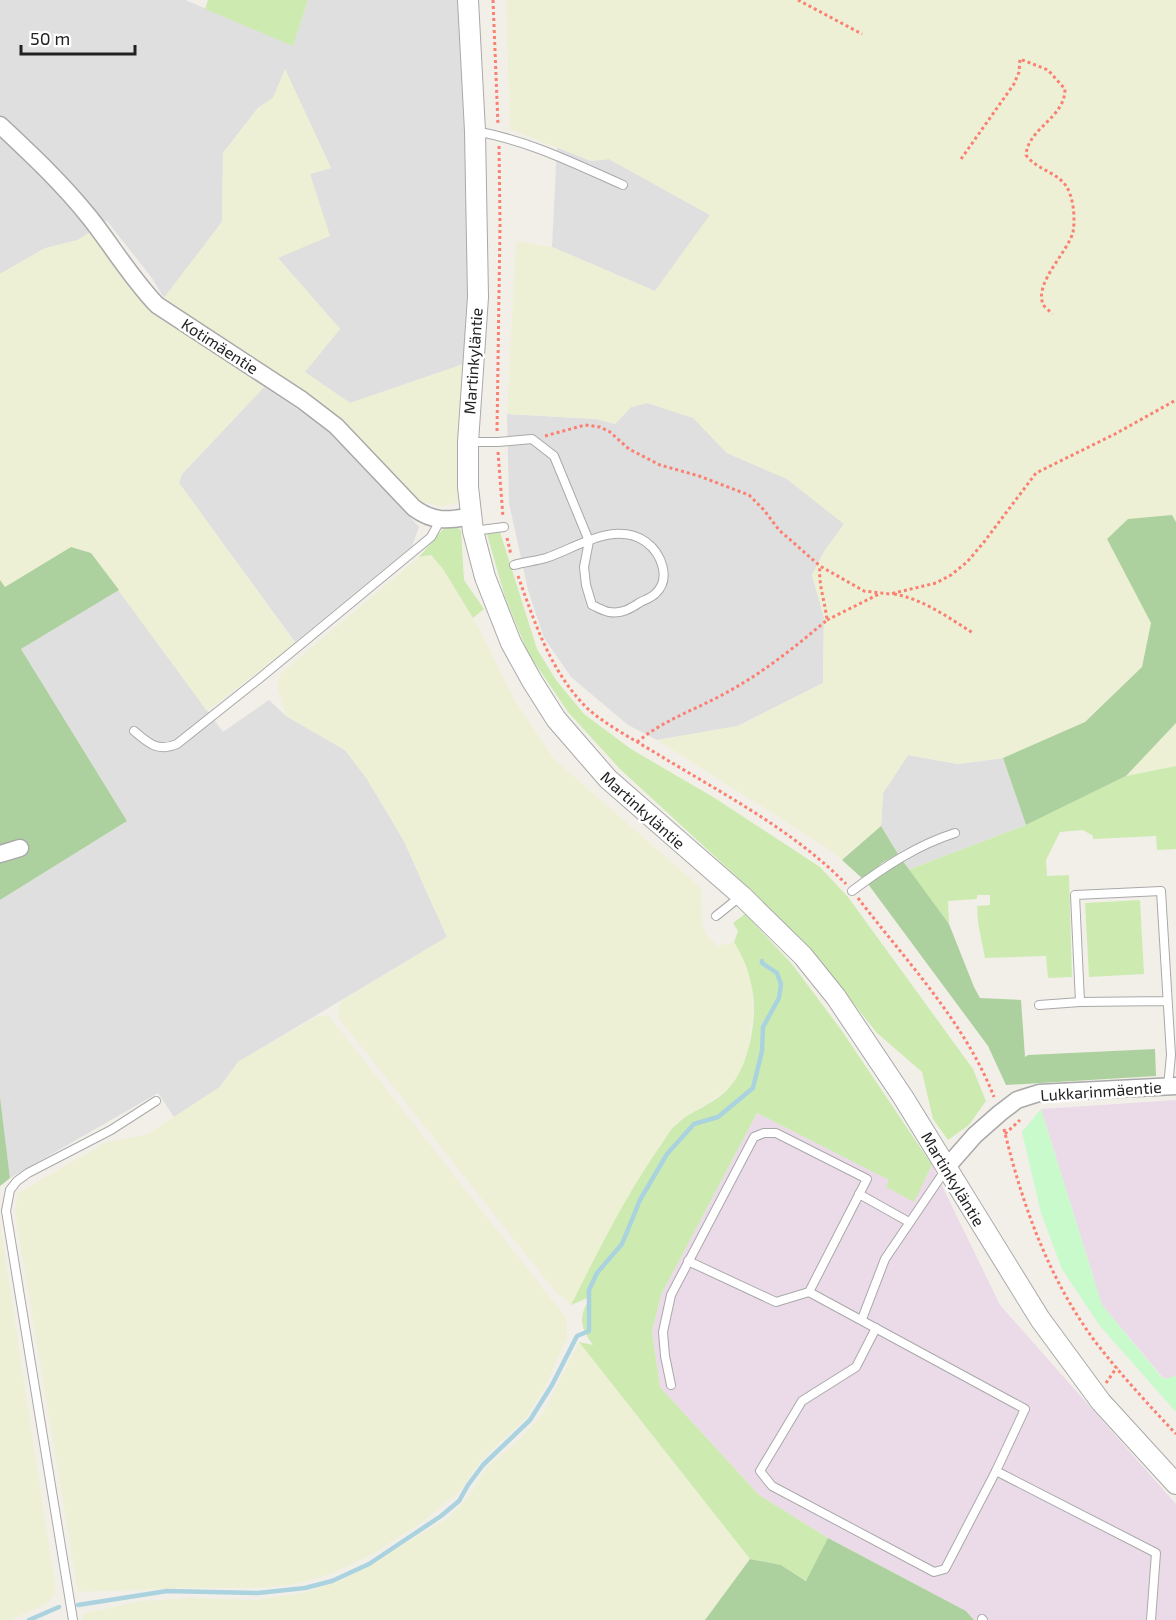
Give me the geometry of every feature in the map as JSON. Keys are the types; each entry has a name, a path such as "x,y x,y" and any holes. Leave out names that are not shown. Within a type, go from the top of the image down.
{"street":[{"name":"Martinkyläntie","path":"468,0 475,131 478,297 468,442 468,488 472,524 485,577 511,642 531,681 556,719 608,779 742,896 802,956 836,997 903,1097 1040,1319 1101,1402 1176,1484"},
{"name":"Kotimäentie","path":"0,126 61,183 92,220 138,285 157,305 310,406 336,426 425,517 472,524"},
{"path":"0,854 20,848"},
{"name":"Lukkarinmäentie","path":"946,1168 975,1135 1017,1100 1039,1093 1172,1087"}],"lane":[{"path":"475,131 537,146 623,185"},
{"path":"468,442 532,439 554,456 589,541 584,567 592,605 608,612 629,610 656,593 662,583 664,569 660,557 648,543 636,536 623,534 608,535 589,541 545,558 514,565"},
{"path":"134,731 147,742 159,747 167,748 177,744 431,537 441,519"},
{"path":"472,524 504,526"},
{"path":"852,891 885,866 930,841 955,833"},
{"path":"1080,1002 1075,895 1161,891 1167,1001 1173,1033 1172,1087"},
{"path":"716,916 742,896"},
{"path":"1166,979 1176,979"},
{"path":"1039,1005 1167,1001"},
{"path":"73,1620 6,1211 10,1190 17,1181 111,1130 156,1101"},
{"path":"671,1385 663,1332 671,1295 754,1137 764,1133 776,1133 867,1179 808,1292"},
{"path":"862,1319 885,1259 946,1168"},
{"path":"859,1194 909,1222"},
{"path":"688,1261 776,1302 808,1292 862,1319 1025,1409 945,1569 933,1572 772,1486 759,1471 802,1401 856,1367 876,1328"},
{"path":"996,1471 1156,1553 1150,1620"}],"path":[{"path":"492,0 499,135 498,442 504,526 514,565 545,649 561,675 588,708 637,742 798,842 826,864 852,891 943,1007 983,1069 993,1096"},
{"path":"798,0 862,34"},
{"path":"961,159 1014,84 1019,72 1020,59 1048,70 1065,89 1065,97 1060,107 1031,138 1026,155 1032,164 1057,176 1065,183 1070,194 1074,215 1073,232 1042,291 1042,304 1052,314"},
{"path":"890,594 936,583 951,575 967,562 1036,473 1115,434 1176,400"},
{"path":"532,439 585,425 600,427 610,432 629,449 660,465 699,476 749,495 779,530 820,566 864,591 902,596 917,601 940,612 973,633"},
{"path":"820,566 819,579 827,620"},
{"path":"637,742 657,726 722,695 765,670 827,620 879,594"},
{"path":"1007,1141 1028,1214 1046,1259 1071,1304 1094,1340 1176,1434"},
{"path":"1113,1374 1117,1367"}],"shaded area":[{"path":"0,0 185,0 293,45 308,0 462,0 470,303 464,364 350,403 304,372 340,329 278,258 310,174 331,168 285,70 273,98 258,108 223,153 222,222 164,298 152,278 107,221 78,240 46,248 0,274"},
{"path":"557,147 591,161 609,159 710,215 655,291 552,247"},
{"path":"264,387 331,431 419,527 412,546 295,642 179,483 182,474"},
{"path":"647,403 694,418 727,453 787,479 844,524 824,552 812,575 824,617 823,683 738,726 657,740 628,725 571,677 544,638 528,590 509,503 507,414 597,419 615,424 631,407"},
{"path":"119,590 223,732 269,700 286,716 345,750 367,779 404,841 447,937 238,1062 220,1087 174,1117 158,1093 10,1178 0,1097 0,900 127,821 21,649"},
{"path":"908,755 958,764 1003,758 1026,825 908,870 881,826 883,793"},
{"path":"1176,1100 1176,1376 1164,1379 1102,1305 1041,1109"},
{"path":"757,1113 890,1180 886,1186 914,1201 932,1165 1000,1305 1176,1504 1176,1620 974,1620 966,1611 828,1538 759,1495 660,1387 652,1332 661,1295"}],"green space":[{"path":"208,0 308,0 293,46 205,9"},
{"path":"506,0 1176,0 1176,522 1172,515 1107,538 1151,623 1142,667 1085,722 1003,758 958,764 908,755 883,793 881,826 842,860 830,850 657,740 738,726 823,683 824,617 812,575 824,552 844,524 787,479 727,453 693,418 648,403 631,407 615,424 596,419 507,414 516,241 552,247 655,291 710,215 609,159 591,161 510,129"},
{"path":"285,69 331,168 310,174 330,236 278,258 340,329 305,372 350,403 464,364 459,502 442,507 416,500 342,420 164,298 222,222 223,153 258,108 273,98"},
{"path":"90,232 152,311 264,387 182,474 179,483 295,643 207,711 91,553 71,547 5,587 0,580 0,274 43,249 78,240"},
{"path":"1172,515 1176,522 1176,723 1126,776 1026,825 1003,758 1085,722 1142,667 1151,623 1107,539 1128,519"},
{"path":"452,524 461,530 464,580 484,609 473,618 443,569 431,555 419,557 444,528"},
{"path":"500,532 537,649 556,680 584,714 631,749 713,797 820,867 848,897 973,1069 986,1101 969,1125 948,1140 933,1119 922,1072 877,1033 809,948 748,887 620,769 568,712 528,653 505,597 487,534"},
{"path":"71,547 91,553 119,590 21,649 127,821 0,900 0,580 5,587"},
{"path":"431,555 443,569 481,632 514,699 554,759 701,888 702,922 706,935 718,946 734,942 742,956 752,986 753,1015 748,1052 740,1073 728,1089 676,1124 652,1159 603,1241 571,1305 555,1291 338,1017 341,1001 447,937 404,841 367,779 345,750 286,716 277,686 280,674 419,557"},
{"path":"1176,723 1176,766 1126,776"},
{"path":"1176,766 1176,849 1157,850 1156,836 1093,839 1093,836 1083,830 1060,832 1046,860 1047,876 1069,875 1072,977 1048,978 1046,956 985,958 977,906 990,905 990,895 977,895 977,899 948,901 949,924 908,870 1026,825 1126,776"},
{"path":"881,826 898,854 882,863 863,879 842,860"},
{"path":"902,860 949,924 980,998 1021,1000 1025,1057 1028,1055 1155,1049 1156,1076 1006,1085 988,1046 868,884"},
{"path":"1140,900 1144,974 1089,977 1085,903"},
{"path":"745,914 792,964 842,1031 932,1165 914,1202 886,1187 889,1180 757,1113 661,1295 652,1332 660,1387 759,1495 828,1538 807,1581 781,1565 750,1559 579,1342 593,1345 585,1332 582,1320 584,1309 592,1296 571,1305 625,1201 669,1132 683,1119 724,1093 742,1066 751,1038 754,1009 750,978 734,942 738,931 733,923"},
{"path":"318,1016 329,1016 567,1319 567,1338 546,1385 526,1418 482,1459 459,1492 422,1522 376,1552 329,1575 291,1585 256,1588 78,1592 15,1211 18,1193 107,1142 148,1134 220,1087 238,1062"},
{"path":"0,1097 10,1178 0,1186"},
{"path":"1041,1109 1102,1305 1163,1379 1176,1376 1176,1412 1100,1326 1062,1269 1041,1213 1022,1132"},
{"path":"0,1223 56,1592 47,1604 10,1620 0,1620"},
{"path":"579,1342 750,1559 705,1620 83,1620 82,1614 141,1601 192,1598 256,1600 303,1593 342,1580 448,1518 470,1495 488,1466 519,1440 544,1412"},
{"path":"828,1538 966,1611 974,1620 705,1620 750,1559 781,1565 806,1581"}],"waterway":[{"path":"78,1605 167,1591 258,1593 305,1588 332,1581 369,1564 441,1516 459,1501 483,1465 530,1420 552,1385 577,1336 589,1331 589,1290 597,1273 622,1244 640,1200 667,1154 694,1124 718,1117 753,1088 762,1051 763,1027 779,998 781,984 777,973 762,961"},
{"path":"29,1620 59,1607"}]}
